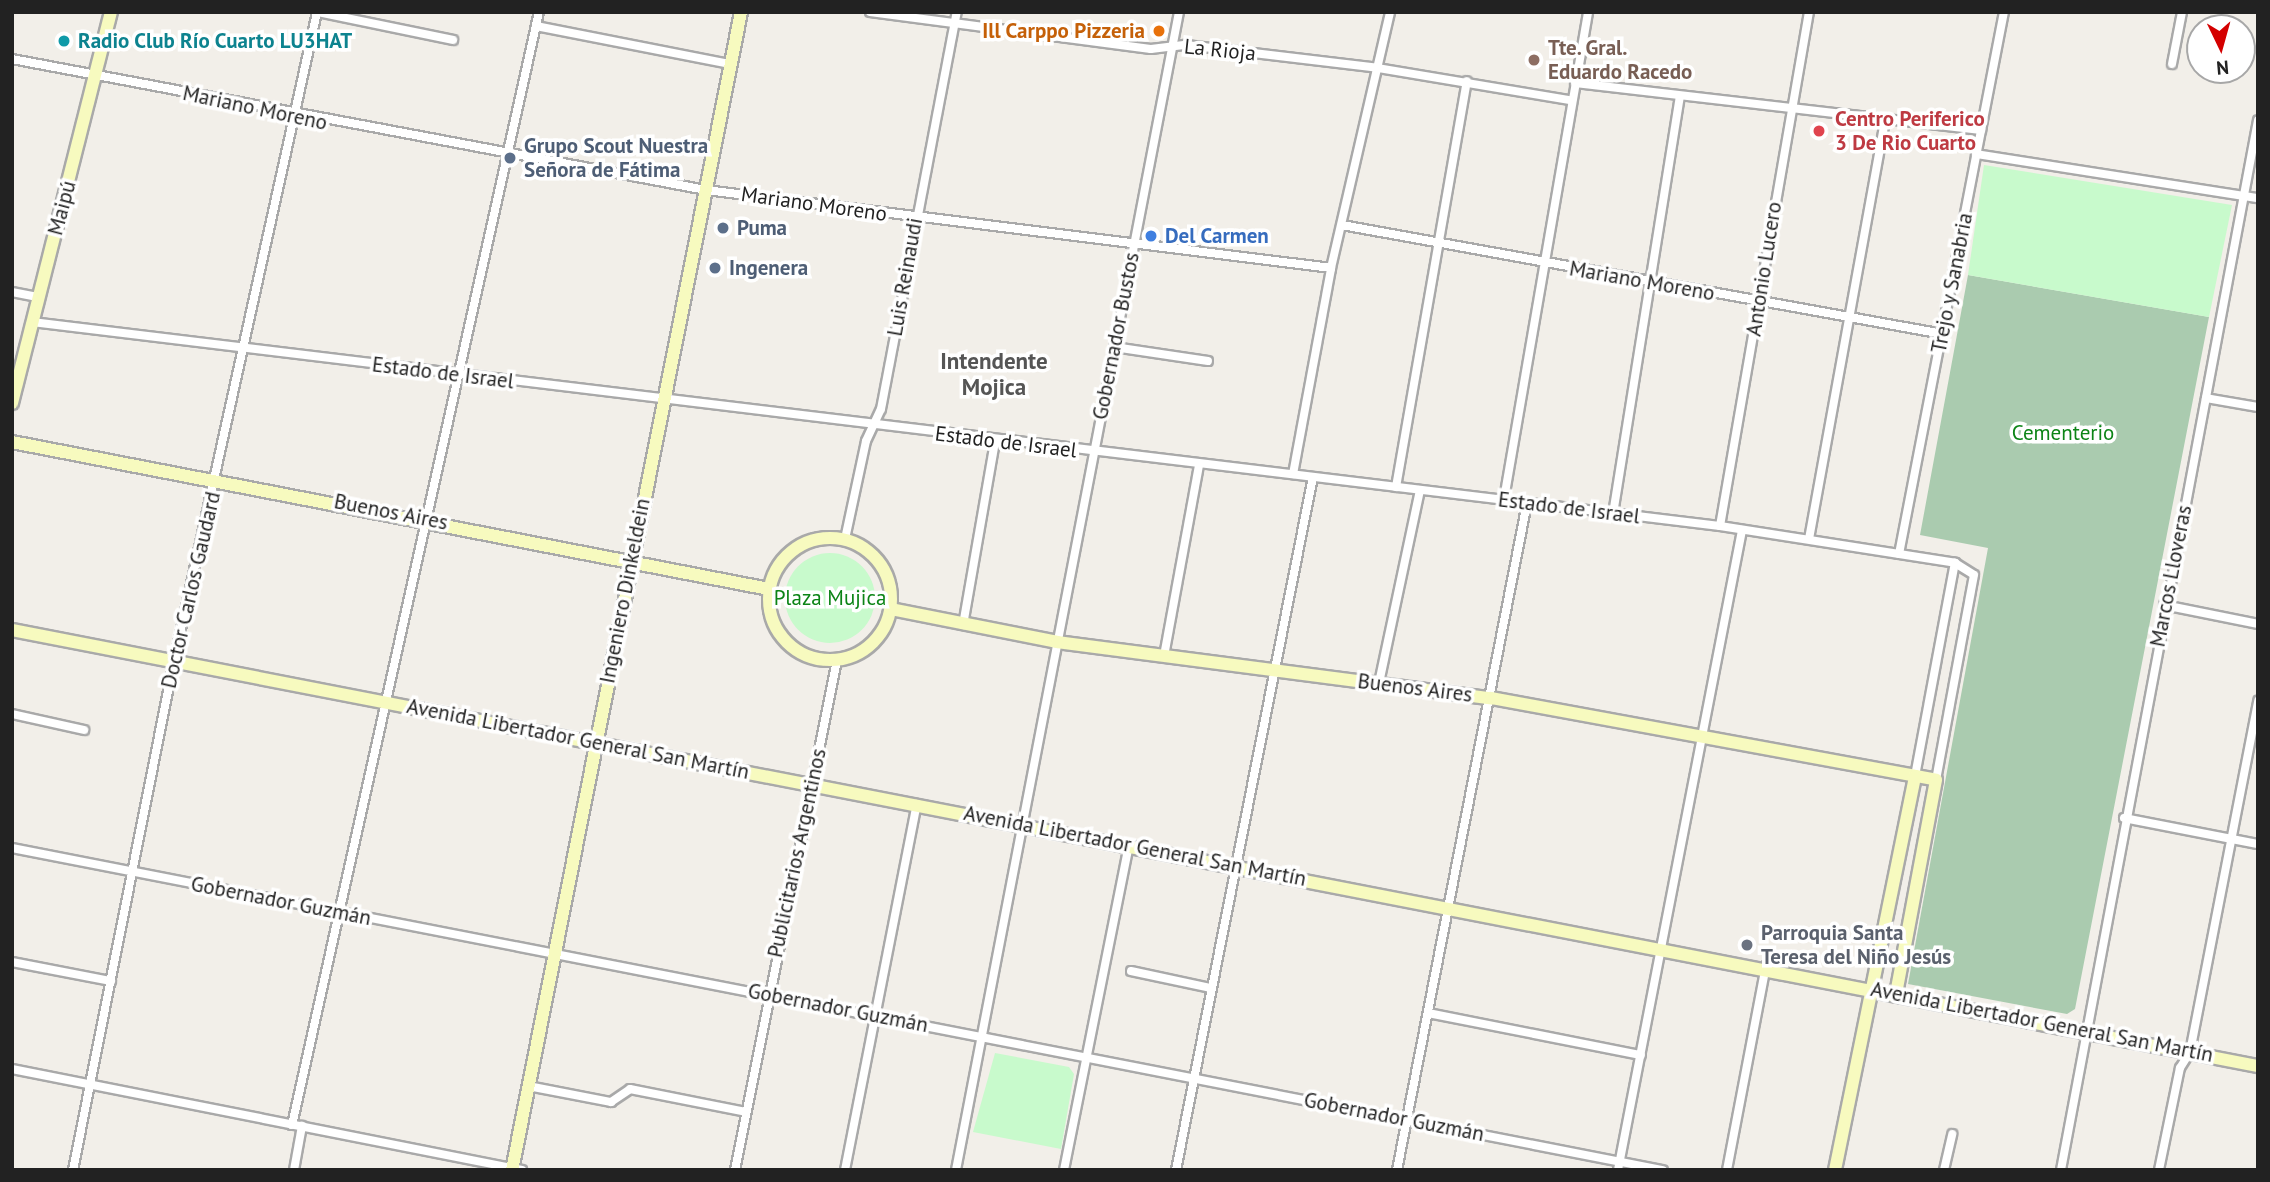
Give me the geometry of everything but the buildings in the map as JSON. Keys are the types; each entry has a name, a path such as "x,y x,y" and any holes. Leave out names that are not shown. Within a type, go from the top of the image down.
{"main road":[{"name":"Maipú","path":"12,403 111,12"},
{"name":"Ingeniero Dinkeldein","path":"516,1169 528,1086 633,561 660,401 741,12"},
{"name":"Buenos Aires","path":"12,442 217,477 769,589"},
{"path":"845,539 876,558 888,582 891,609 872,643 837,660 805,655 780,635 769,589 788,554 805,542 845,539"},
{"name":"Buenos Aires","path":"891,609 1057,642 1491,698 1936,780"},
{"name":"Avenida Libertador General San Martín","path":"12,630 1766,966 2258,1066"},
{"path":"1835,1170 1915,776"},
{"path":"1896,993 1936,780"}],"street":[{"path":"317,12 453,40"},
{"name":"Doctor Carlos Gaudard","path":"73,1170 174,662 217,477 317,12"},
{"path":"292,1125 539,12"},
{"name":"La Rioja","path":"870,12 1151,49 1172,45 1378,68 1570,100"},
{"name":"Luis Reinaudi","path":"845,539 872,424 881,408 957,12"},
{"name":"Gobernador Bustos","path":"956,1170 1179,12"},
{"path":"1293,474 1331,268 1391,12"},
{"path":"1504,499 1570,100 1588,12"},
{"name":"Antonio Lucero","path":"1720,526 1759,302 1788,108 1809,12"},
{"name":"Trejo y Sanabria","path":"1899,554 2004,12"},
{"path":"2172,64 2182,12"},
{"path":"536,26 730,64"},
{"name":"Mariano Moreno","path":"12,59 294,117 706,190 1133,246 1331,268"},
{"path":"1396,487 1467,81"},
{"path":"1575,83 1981,130"},
{"path":"1613,514 1652,284 1680,96"},
{"path":"1809,539 1885,120"},
{"name":"Marcos Lloveras","path":"2061,1170 2084,1031 2258,120"},
{"path":"1976,154 2258,198"},
{"name":"Mariano Moreno","path":"1342,225 1652,284 1943,334"},
{"path":"12,292 38,297"},
{"name":"Estado de Israel","path":"32,321 660,401 1720,526 1955,564 1975,575 1936,780"},
{"path":"1114,347 1209,361"},
{"path":"2206,398 2258,407"},
{"path":"963,625 995,441"},
{"path":"1164,656 1199,466"},
{"path":"1176,1170 1234,864 1276,670 1313,477"},
{"path":"1380,683 1420,490"},
{"path":"1397,1170 1446,904 1491,698 1527,503"},
{"path":"1619,1165 1742,530"},
{"path":"1915,776 1955,564"},
{"path":"2164,605 2258,624"},
{"name":"Publicitarios Argentinos","path":"735,1170 767,996 837,660"},
{"path":"2159,1170 2180,1068 2190,1052 2258,701"},
{"path":"12,714 84,730"},
{"path":"845,1170 873,1015 917,804"},
{"path":"2124,818 2258,844"},
{"path":"1064,1170 1129,846"},
{"name":"Gobernador Guzmán","path":"12,848 1407,1119 1619,1165 1663,1170"},
{"path":"12,962 111,981"},
{"path":"1727,1170 1766,966"},
{"path":"1131,971 1211,988"},
{"path":"1428,1013 1641,1055"},
{"path":"12,1069 516,1169"},
{"path":"528,1086 611,1101 629,1089 746,1112"},
{"path":"294,1170 302,1126"},
{"path":"1944,1170 1952,1134"}],"green space":[{"path":"1984,165 2232,205 2209,317 1968,275"},
{"name":"Cementerio","path":"1968,275 2209,317 2075,1009 2067,1014 1908,984 1988,548 1920,535"},
{"name":"Plaza Mujica","path":"830,553 847,557 862,566 871,581 875,598 871,615 862,630 847,639 830,643 813,639 798,630 789,615 785,598 789,581 798,566 813,557"},
{"path":"995,1053 1069,1067 1074,1074 1061,1149 973,1132"}],"place":[{"name":"Ill Carppo Pizzeria","path":"1159,31"},
{"name":"Radio Club Río Cuarto LU3HAT","path":"64,41"},
{"name":"Tte. Gral. Eduardo Racedo","path":"1534,60"},
{"name":"Centro Periferico 3 De Rio Cuarto","path":"1819,131"},
{"name":"Grupo Scout Nuestra Señora de Fátima","path":"510,158"},
{"name":"Puma","path":"723,228"},
{"name":"Del Carmen","path":"1151,236"},
{"name":"Ingenera","path":"715,268"},
{"name":"Parroquia Santa Teresa del Niño Jesús","path":"1747,945"}],"district":[{"name":"Intendente Mojica","path":"994,374"}]}
